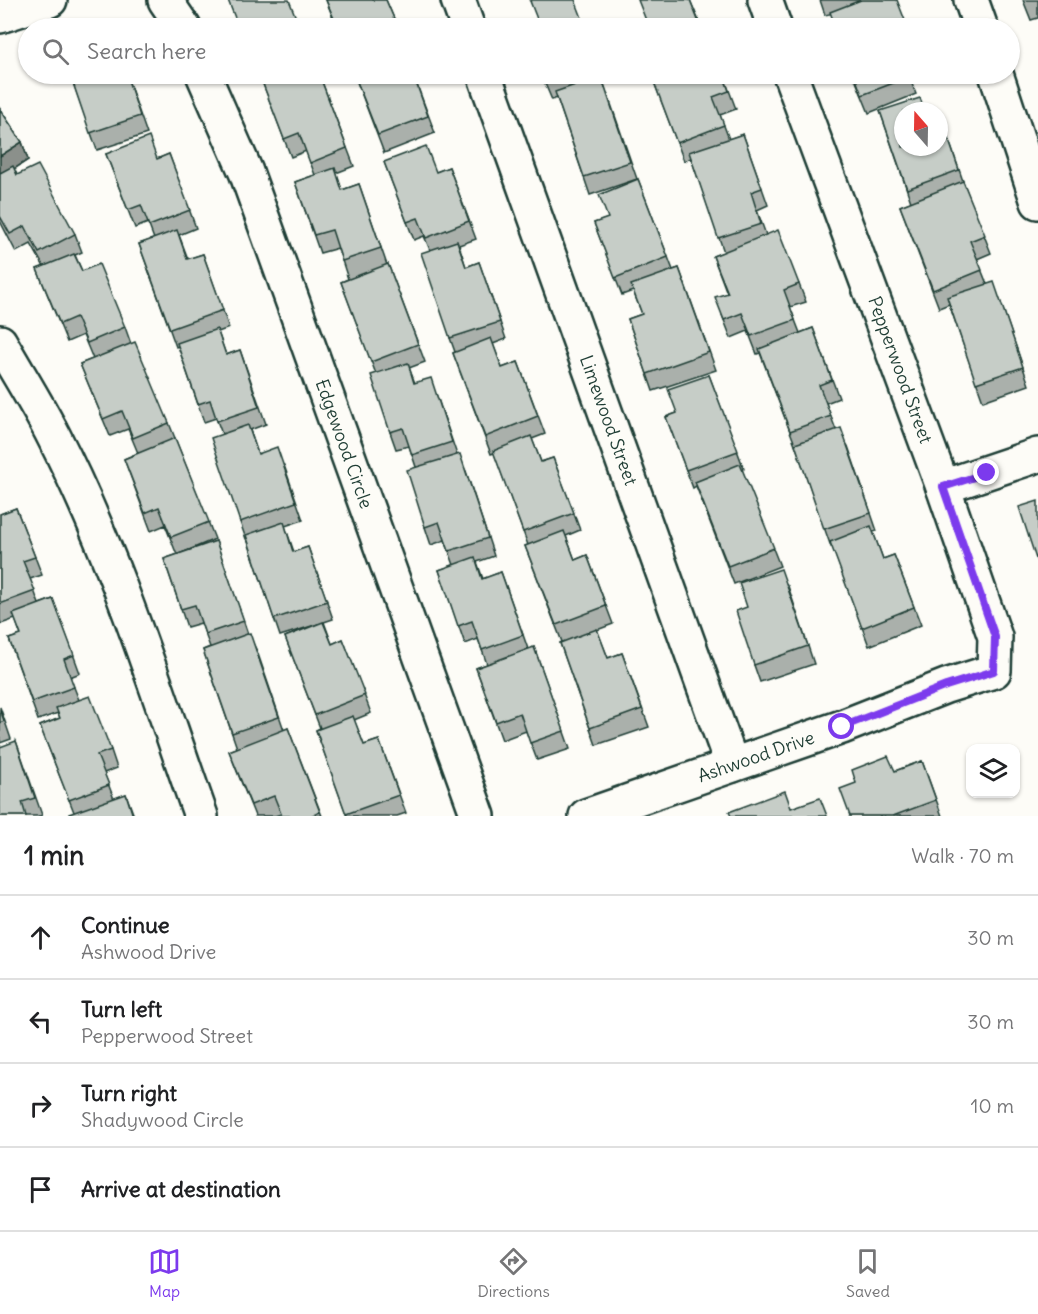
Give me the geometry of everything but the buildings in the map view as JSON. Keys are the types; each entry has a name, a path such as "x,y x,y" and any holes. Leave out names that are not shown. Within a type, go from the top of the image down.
{"street":[{"path":"0,16 50,0"},
{"path":"165,0 177,18"},
{"path":"458,0 464,18"},
{"path":"765,0 771,18"},
{"path":"971,0 977,18"},
{"name":"Edgewood Circle","path":"207,84 250,183 478,816"},
{"name":"Limewood Street","path":"488,84 732,765"},
{"name":"Pepperwood Street","path":"794,84 943,487 995,637 994,671"},
{"path":"999,84 1038,202"},
{"path":"0,342 54,437 88,511 118,582 201,816"},
{"path":"943,487 1038,455"},
{"name":"Ashwood Drive","path":"586,816 842,727 946,686 994,671"}],"route":[{"path":"842,727 946,686 994,671 995,637 943,487 987,473"}]}
